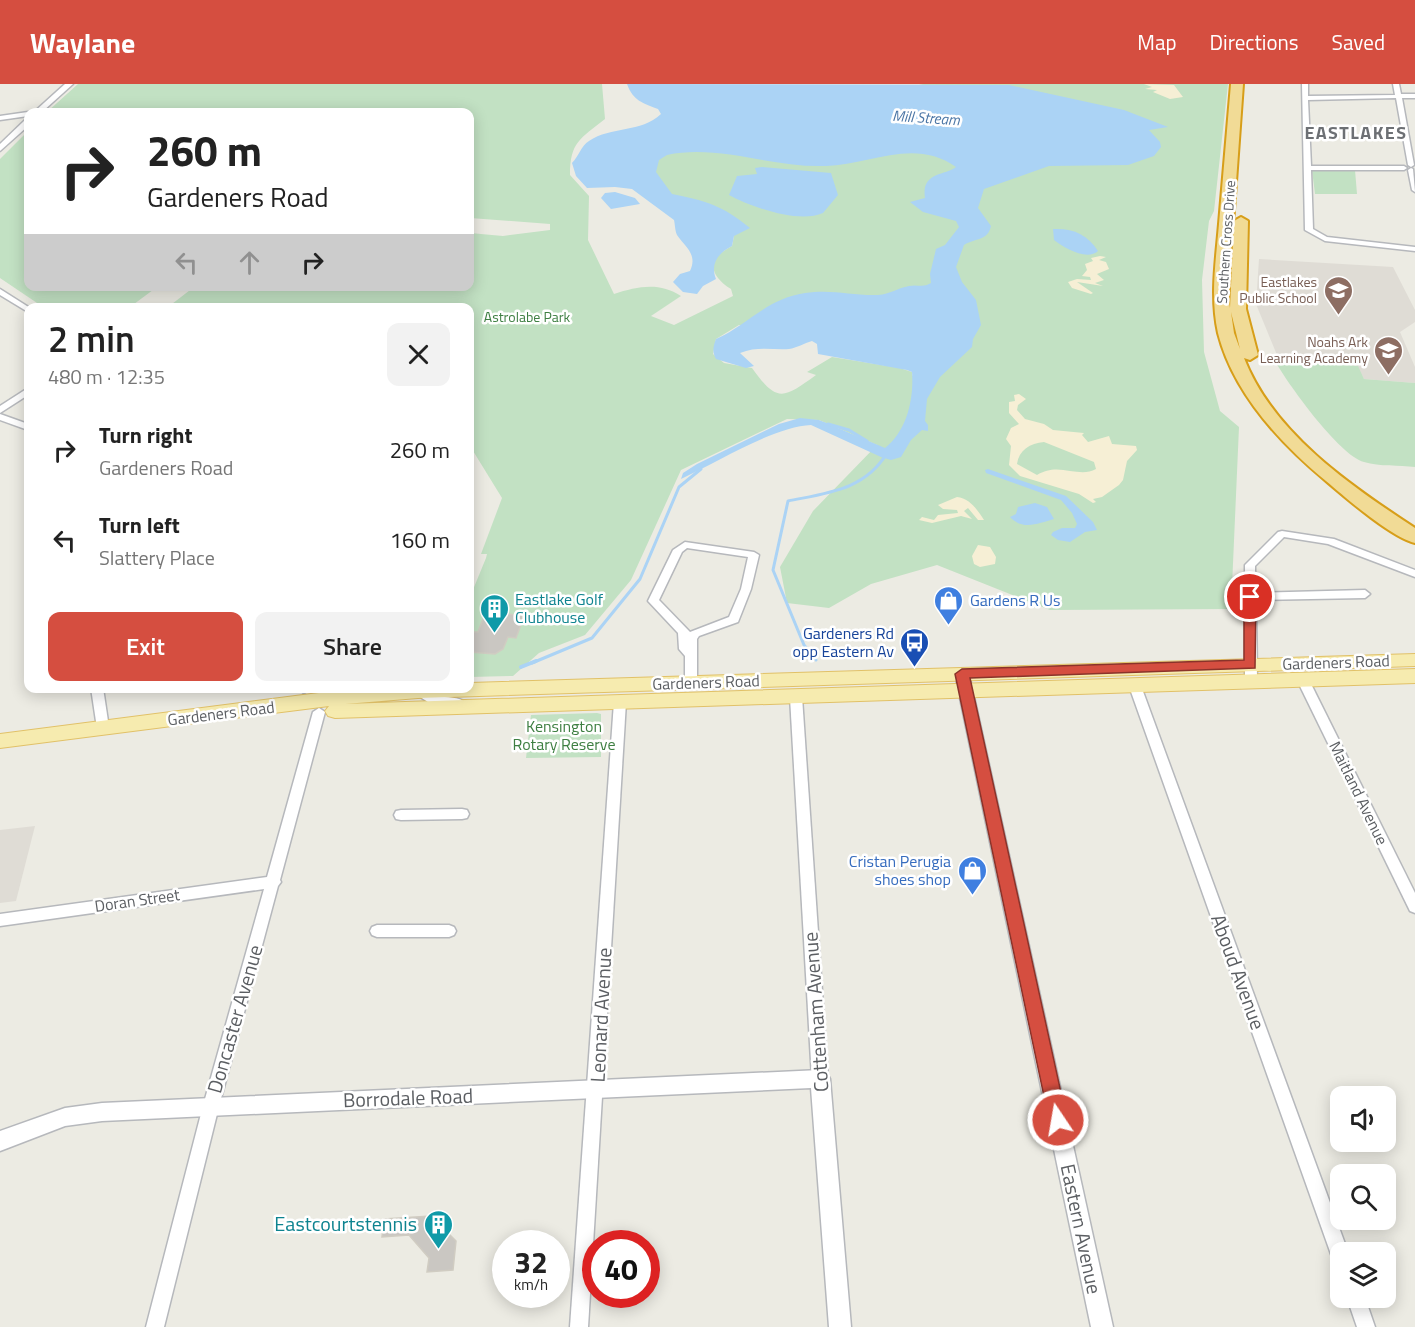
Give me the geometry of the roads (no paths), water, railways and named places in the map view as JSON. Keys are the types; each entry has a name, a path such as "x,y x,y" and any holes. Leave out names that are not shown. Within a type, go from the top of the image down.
{"highway":[{"name":"Southern Cross Drive","path":"1243,93 1237,293 1240,327 1250,354 1274,395 1317,445 1360,483 1415,522"},
{"name":"Southern Cross Drive","path":"1243,93 1221,294 1221,312 1232,352 1243,376 1259,400 1303,450 1373,508 1415,537"}],"main road":[{"name":"Gardeners Road","path":"474,688 691,682 1135,686 1251,673 1415,660"},
{"name":"Gardeners Road","path":"0,754 319,712 468,704 796,697 964,683 1251,673 1303,680 1415,676"},
{"name":"Gardeners Road","path":"0,741 374,693"}],"street":[{"path":"42,108 69,84"},
{"path":"1305,84 1308,225 1314,235 1332,240 1415,249"},
{"path":"1396,84 1415,190"},
{"path":"1306,98 1415,96"},
{"path":"0,118 24,115"},
{"path":"0,149 24,126"},
{"path":"1404,130 1413,130"},
{"path":"1307,168 1411,168"},
{"path":"2,296 24,308"},
{"path":"1,416 24,396"},
{"path":"1,416 24,403"},
{"path":"1,416 24,425"},
{"path":"1251,673 1250,566 1282,534 1330,541 1415,574"},
{"path":"689,653 685,649 684,632 653,601 678,550 685,545 754,555 746,590 734,620 695,633 691,639 689,653 691,682"},
{"path":"1250,597 1365,594"},
{"name":"Maitland Avenue","path":"1303,680 1415,907"},
{"name":"Eastern Avenue","path":"964,683 1102,1327"},
{"name":"Aboud Avenue","path":"1135,686 1336,1242"},
{"path":"98,693 102,728"},
{"path":"423,693 432,699 468,704"},
{"name":"Cottenham Avenue","path":"796,697 820,1079 840,1327"},
{"name":"Leonard Avenue","path":"579,1327 620,702"},
{"name":"Doncaster Avenue","path":"155,1327 211,1106 319,712"},
{"path":"401,815 462,814"},
{"name":"Doran Street","path":"0,920 274,882"},
{"path":"377,931 449,931"},
{"name":"Borrodale Road","path":"0,1141 65,1118 102,1112 820,1079"},
{"path":"1359,1308 1366,1327"}],"water":[{"path":"627,84 1009,85 1124,110 1168,127 1149,130 1160,142 1161,147 1154,156 1128,165 1049,166 984,189 978,208 991,226 984,237 964,245 956,267 962,282 976,300 981,325 973,339 972,347 940,377 927,399 925,421 928,431 922,430 911,440 901,457 891,460 881,457 811,425 763,438 681,479 683,473 697,464 779,424 800,418 819,420 885,448 893,441 908,414 912,393 912,372 818,354 817,344 812,341 789,349 758,349 740,353 754,366 746,368 716,359 713,352 714,345 716,339 768,306 791,296 825,292 878,295 909,286 931,283 930,274 936,249 945,245 959,227 956,221 923,212 910,202 925,198 926,183 930,179 956,167 940,158 908,153 826,166 786,164 706,152 667,155 659,160 656,172 672,194 713,205 731,214 750,228 734,236 732,246 716,260 714,274 716,279 703,286 697,294 683,292 673,282 680,274 690,271 692,255 677,235 674,220 632,189 587,188 576,176 572,163 584,146 598,136 644,124 661,114 658,109 635,98"},
{"path":"755,168 831,173 838,195 823,213 801,217 775,213 729,195 737,176 757,174"},
{"path":"615,192 635,198 640,204 611,209 601,198 605,193"},
{"path":"1053,229 1079,233 1098,251 1088,255 1069,250 1054,240"},
{"path":"988,469 1066,496 1093,522 1097,530 1085,532 1070,542 1058,540 1051,535 1053,532 1062,528 1075,528 1077,524 1072,513 1061,500 986,473 985,470"},
{"path":"1035,503 1047,507 1054,519 1026,525 1010,517 1016,514 1018,507"}],"waterway":[{"path":"819,422 833,426"},
{"name":"Mill Stream","path":"828,424 849,430 867,441"},
{"path":"816,660 804,645 773,570 788,501 844,488 868,475 887,453"},
{"path":"532,663 592,638 640,579 679,487 701,469"},
{"path":"521,667 536,661"}],"place":[{"name":"Eastlakes Public School","path":"1338,316"},
{"name":"Noahs Ark Learning Academy","path":"1389,376"},
{"name":"Gardens R Us","path":"949,626"},
{"name":"Eastlake Golf Clubhouse","path":"494,634"},
{"name":"Gardeners Rd opp Eastern Av","path":"915,668"},
{"name":"Cristan Perugia shoes shop","path":"972,896"},
{"name":"Eastcourtstennis","path":"438,1250"}],"district":[{"name":"EASTLAKES","path":"1356,133"}],"park label":[{"name":"Astrolabe Park","path":"527,317"},
{"name":"Kensington Rotary Reserve","path":"564,735"}]}
